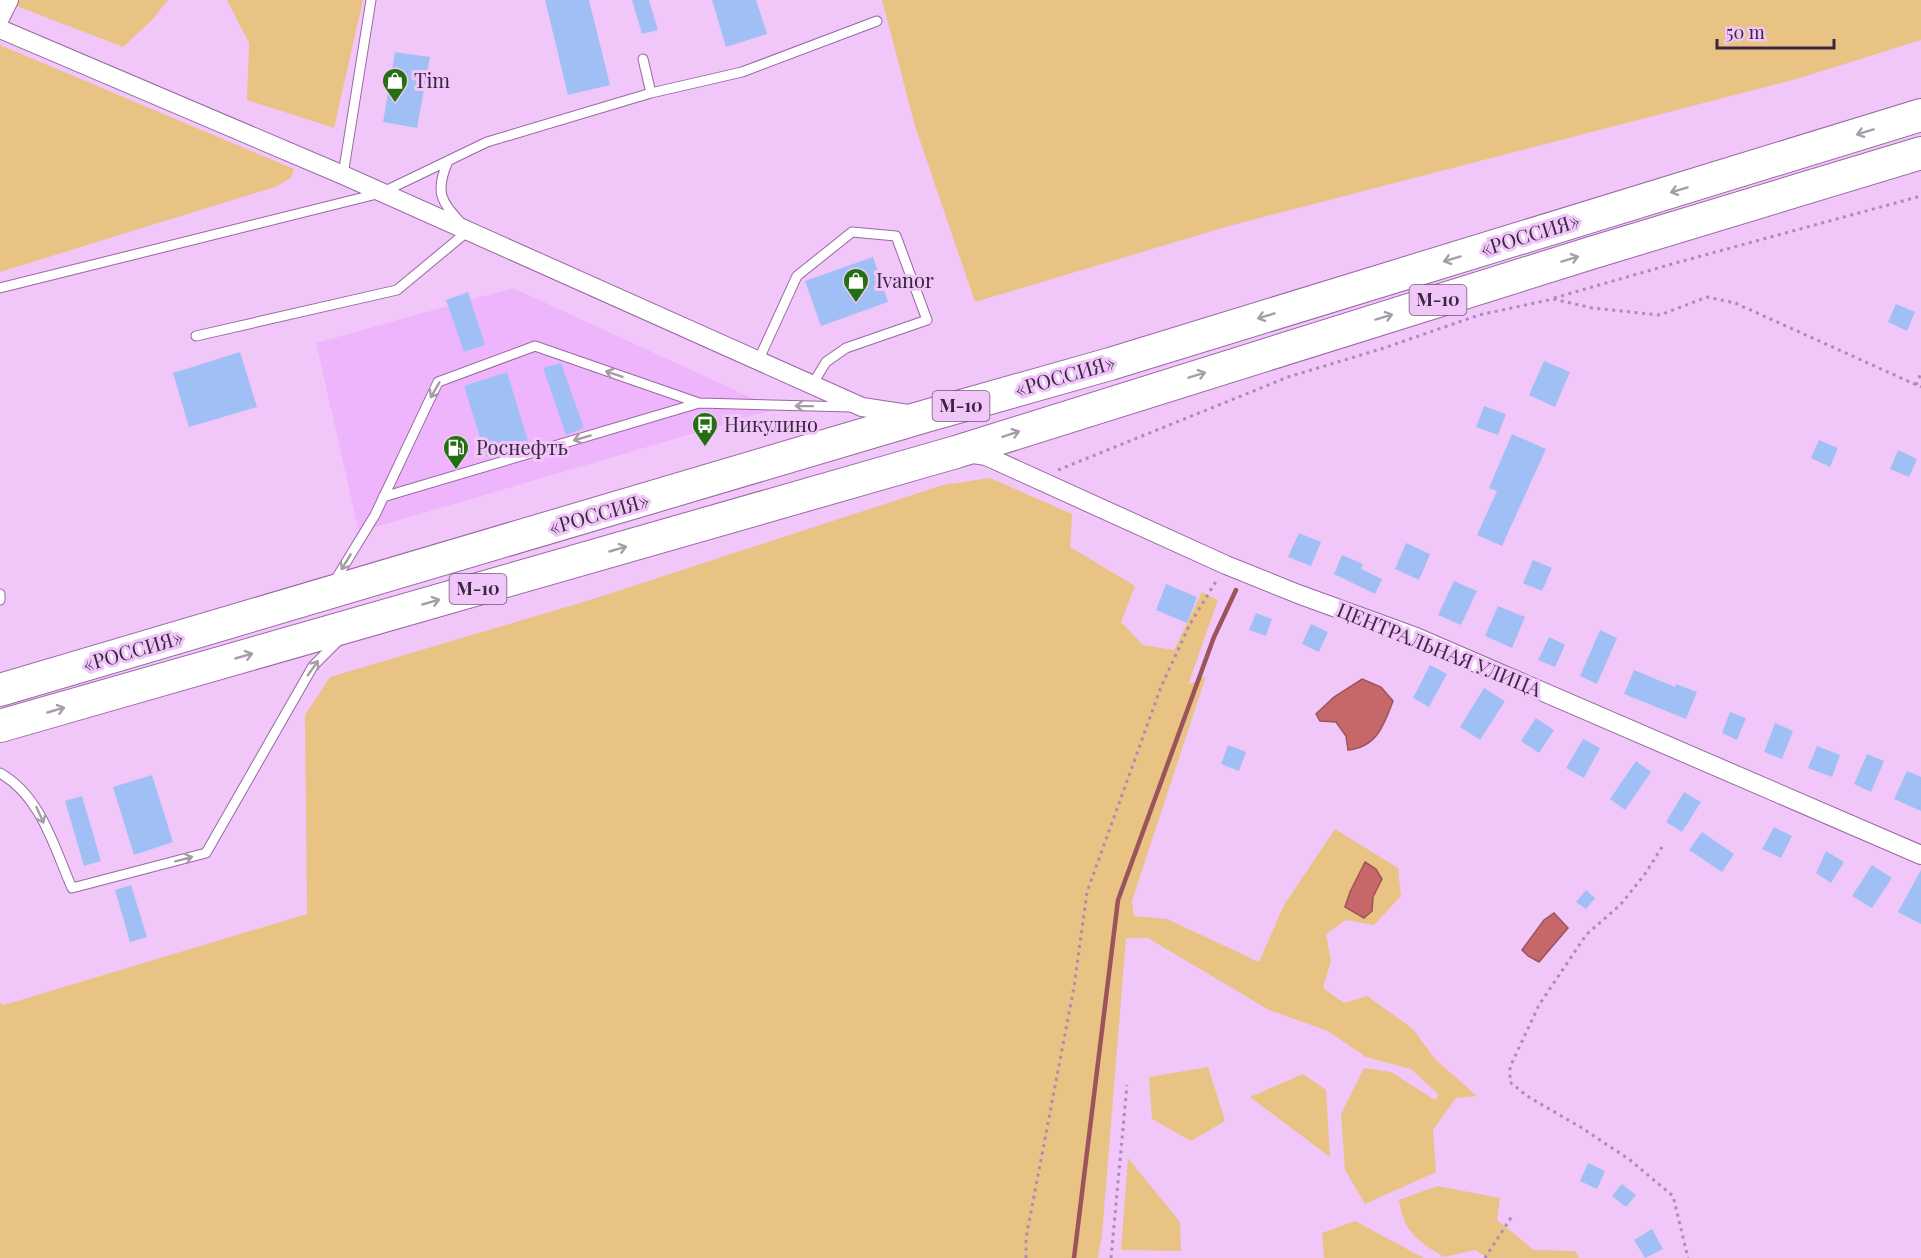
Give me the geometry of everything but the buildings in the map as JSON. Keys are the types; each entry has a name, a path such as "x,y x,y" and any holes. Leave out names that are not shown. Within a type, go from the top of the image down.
{"highway":[{"name":"«РОССИЯ»","path":"0,690 1122,360 1921,115"},
{"name":"«РОССИЯ»","path":"0,726 956,452 1591,253 1921,153"}],"street":[{"path":"0,18 9,0"},
{"path":"0,29 343,176 862,407 926,416"},
{"name":"ЦЕНТРАЛЬНАЯ УЛИЦА","path":"956,452 986,456 1226,565 1416,637 1921,855"}],"lane":[{"path":"343,176 371,0"},
{"path":"0,288 381,193 487,142 651,93 742,72 877,21"},
{"path":"643,58 651,93"},
{"path":"196,336 397,290 468,231 441,199 441,177 448,161"},
{"path":"758,361 797,276 852,232 896,236 927,320 846,348 826,362 812,385"},
{"path":"327,594 375,514 438,382 535,346 699,404"},
{"path":"383,497 699,404 862,407"},
{"path":"0,594 0,600"},
{"path":"0,773 22,789 36,805 72,888 206,853 313,666 329,648 362,622"}],"path":[{"path":"1036,479 1288,377 1384,348 1479,315 1553,299 1921,196"},
{"path":"1553,299 1592,308 1660,315 1707,297 1735,303 1921,387"},
{"path":"1916,385 1921,374"},
{"path":"1026,1258 1026,1238 1074,987 1087,892 1161,687 1190,624 1226,565"},
{"path":"1662,847 1645,874 1621,904 1586,935 1539,1005 1510,1067 1510,1082 1527,1096 1582,1128 1630,1160 1673,1196 1688,1258"},
{"path":"1111,1258 1127,1086"},
{"path":"1485,1258 1512,1216"}],"shaded area":[{"path":"1,0 168,0 153,19 123,47"},
{"path":"227,0 363,0 334,128 247,100 249,43"},
{"path":"882,0 1921,0 1921,40 1800,78 1229,226 975,302 915,126"},
{"path":"0,45 294,169 291,178 275,187 0,272"},
{"name":"Роснефть","path":"513,288 776,409 359,532 316,343"},
{"path":"990,478 1072,514 1070,547 1135,586 1121,622 1143,645 1174,650 1202,592 1218,600 1188,685 1206,676 1132,901 1134,916 1167,919 1259,962 1284,905 1335,829 1398,868 1401,896 1374,925 1346,920 1326,934 1331,961 1323,988 1344,1003 1367,996 1413,1029 1435,1059 1477,1096 1456,1098 1433,1130 1436,1172 1365,1204 1345,1170 1341,1114 1364,1068 1391,1072 1435,1100 1439,1095 1411,1069 1366,1057 1328,1031 1269,1010 1148,938 1126,938 1102,1235 1098,1258 0,1258 0,1003 4,1005 307,914 305,715 330,677 587,601 943,485"},
{"path":"1362,679 1381,687 1393,701 1373,740 1358,748 1348,750 1346,736 1336,722 1320,721 1316,714 1334,697"},
{"path":"1365,862 1376,869 1382,879 1373,897 1372,911 1364,918 1345,907"},
{"path":"1554,913 1568,928 1539,962 1522,950 1544,920"},
{"path":"1208,1067 1225,1121 1191,1141 1152,1119 1149,1077"},
{"path":"1303,1074 1326,1090 1330,1157 1250,1097"},
{"path":"1128,1158 1180,1222 1181,1251 1121,1250"},
{"path":"1437,1186 1500,1198 1497,1220 1534,1250 1575,1251 1579,1258 1488,1258 1475,1250 1444,1257 1426,1246 1408,1228 1399,1200"},
{"path":"1355,1221 1424,1258 1324,1258 1322,1233"}],"waterway":[{"path":"1074,1258 1118,900 1214,637 1236,590"}],"place":[{"name":"Tim","path":"395,104"},
{"name":"Ivanor","path":"856,304"},
{"name":"Никулино","path":"705,448"},
{"name":"Роснефть","path":"456,471"}]}
